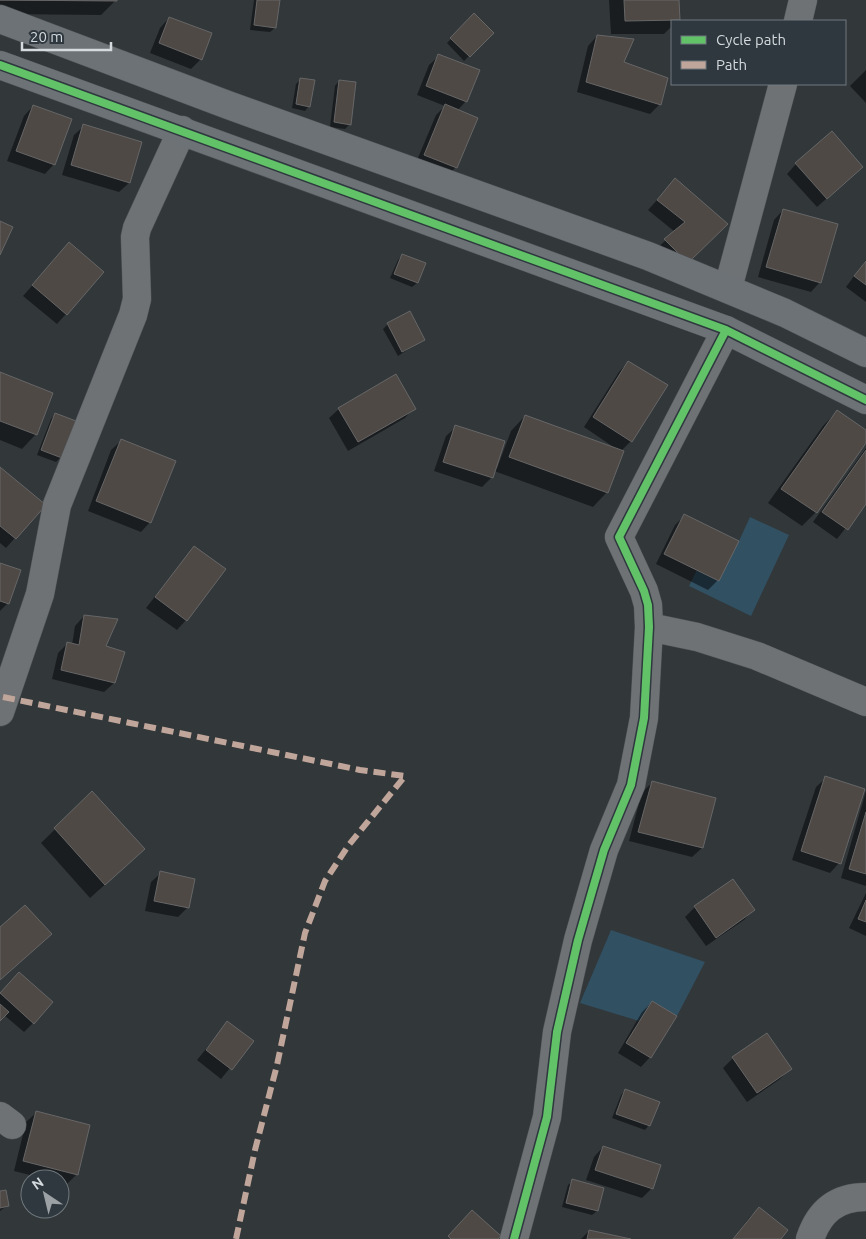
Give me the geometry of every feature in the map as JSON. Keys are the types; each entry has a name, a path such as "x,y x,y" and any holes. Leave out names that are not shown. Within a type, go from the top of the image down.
{"street":[{"path":"798,20 803,0"},
{"path":"0,19 728,288 785,313 866,353"},
{"path":"0,65 726,330 866,400"},
{"path":"728,288 783,85"},
{"path":"0,712 40,594 57,505 134,315 137,299 134,238 137,228 182,130"},
{"path":"514,1239 547,1117 557,1032 578,940 604,850 633,776 644,718 649,628 644,591 619,537 726,330"},
{"path":"649,628 697,638 757,656 866,702"},
{"path":"810,1239 815,1224 824,1211 834,1204 848,1199 866,1197"}],"shaded area":[{"path":"750,517 789,535 751,616 689,586 697,570 739,541"},
{"path":"611,930 705,962 677,1016 652,1001 639,1021 580,1003"}],"building":[{"path":"0,0 117,0 117,1"},
{"path":"257,0 280,0 276,28 254,25"},
{"path":"624,0 679,0 680,20 625,21"},
{"path":"474,13 494,33 470,57 450,38"},
{"path":"169,17 212,33 202,60 159,43"},
{"path":"597,35 634,39 624,62 668,78 661,105 586,82"},
{"path":"438,54 480,70 467,102 426,86"},
{"path":"300,78 315,80 310,107 296,104"},
{"path":"339,80 356,82 351,125 334,122"},
{"path":"445,104 478,118 457,168 424,155"},
{"path":"33,105 72,119 55,165 16,151"},
{"path":"83,124 142,142 130,183 71,165"},
{"path":"832,131 863,167 827,199 795,163"},
{"path":"675,178 728,224 688,263 664,239 685,222 657,200"},
{"path":"783,209 838,224 821,283 766,267"},
{"path":"0,221 13,227 0,255"},
{"path":"69,242 104,272 67,315 32,285"},
{"path":"402,254 426,263 418,283 394,274"},
{"path":"866,261 866,285 854,276"},
{"path":"410,311 425,340 402,352 387,323"},
{"path":"628,361 668,385 632,442 593,417"},
{"path":"0,372 53,393 37,435 0,421"},
{"path":"396,374 416,409 358,442 338,408"},
{"path":"837,410 866,430 866,443 817,513 781,489"},
{"path":"55,413 76,421 62,458 41,450"},
{"path":"525,415 624,451 608,493 509,457"},
{"path":"455,425 505,441 493,478 443,462"},
{"path":"121,439 176,461 151,523 96,501"},
{"path":"866,450 866,504 848,530 822,512"},
{"path":"0,467 46,505 16,539 0,526"},
{"path":"684,514 739,541 719,581 664,554"},
{"path":"194,546 226,569 187,621 155,597"},
{"path":"0,563 21,570 9,604 0,601"},
{"path":"84,615 118,619 106,646 125,652 115,683 61,670 67,642 79,645"},
{"path":"825,776 865,789 841,864 801,851"},
{"path":"652,781 716,798 703,848 638,832"},
{"path":"92,791 145,849 105,885 54,828"},
{"path":"866,812 866,874 849,869"},
{"path":"160,871 195,879 189,908 154,901"},
{"path":"733,879 755,910 716,938 694,906"},
{"path":"866,900 866,922 858,919"},
{"path":"25,905 52,934 0,980 0,927"},
{"path":"19,972 53,1002 34,1024 0,993"},
{"path":"652,1001 677,1016 651,1058 626,1043"},
{"path":"0,1004 9,1012 0,1021"},
{"path":"227,1021 254,1041 232,1070 206,1050"},
{"path":"767,1033 792,1069 757,1093 732,1057"},
{"path":"625,1089 660,1102 650,1126 616,1114"},
{"path":"36,1111 90,1125 78,1175 70,1173 70,1169 54,1169 23,1161"},
{"path":"603,1146 661,1165 653,1189 595,1170"},
{"path":"572,1179 604,1188 598,1211 566,1203"},
{"path":"6,1190 9,1206 0,1208 0,1191"},
{"path":"759,1207 788,1230 781,1239 733,1239"},
{"path":"472,1210 501,1236 498,1239 451,1239 448,1236"},
{"path":"589,1230 631,1239 587,1239"}],"marked path":[{"path":"3,697 360,770 405,776"},
{"path":"236,1239 255,1150 277,1065 305,933 325,881 348,846 405,776"}],"cycle path":[{"path":"0,65 726,330 866,400"},
{"path":"514,1239 547,1117 557,1032 578,940 604,850 631,785 644,718 649,627 648,605 644,591 619,537 726,330"}]}
